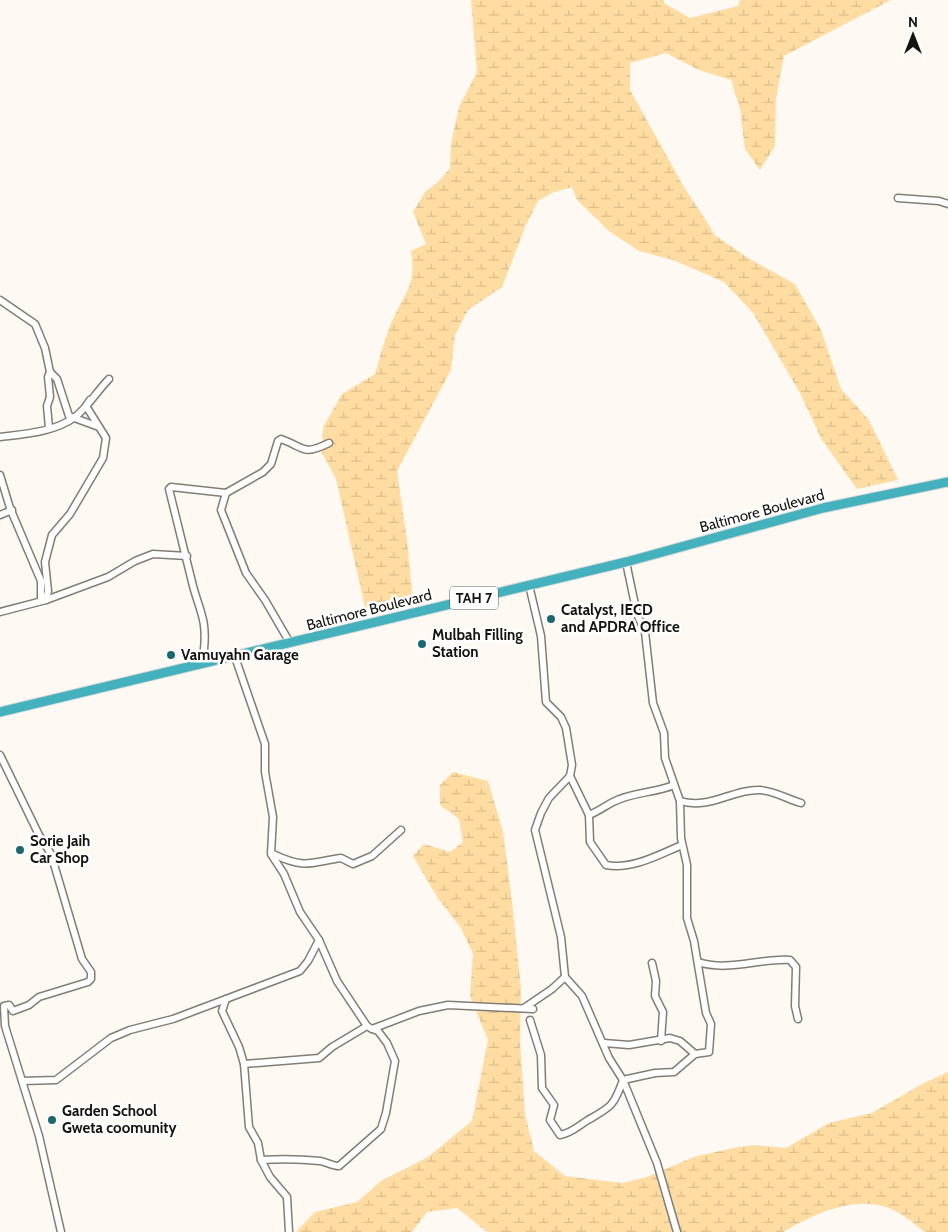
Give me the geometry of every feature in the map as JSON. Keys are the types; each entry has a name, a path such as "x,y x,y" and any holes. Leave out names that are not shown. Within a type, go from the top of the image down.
{"highway":[{"name":"Baltimore Boulevard","path":"0,712 626,562 823,508 948,482"}],"street":[{"path":"898,198 939,201 948,204"},
{"path":"0,300 35,324 45,348 50,372 48,377 50,397 47,406 49,428"},
{"path":"50,372 57,379 68,416 100,427"},
{"path":"0,437 49,428 75,417 109,379"},
{"path":"43,600 48,591 45,562 52,536 70,514 103,458 106,438 86,406 90,400"},
{"path":"204,649 206,630 203,613 194,588 169,489 180,488 226,493 263,472 271,464 278,441 281,439 305,451 313,451 329,443"},
{"path":"0,475 41,581 43,600"},
{"path":"226,493 221,510 246,573 266,600 290,643"},
{"path":"0,515 12,510"},
{"path":"0,612 43,600 108,577 135,561 148,556 187,556"},
{"path":"623,1080 654,1073 674,1072 695,1054 709,1052 711,1024 706,1013 698,962 687,918 687,865 682,845 680,801 665,758 664,733 653,704 645,632 637,614 626,562"},
{"path":"529,585 541,636 546,702 561,717 566,728 572,766 570,776 550,798 535,830 560,937 565,977 582,996 615,1070 623,1080 657,1163 677,1232"},
{"path":"235,657 265,744 265,772 273,817 271,854 284,874 300,912 319,940 337,981 370,1027 378,1031 387,1043 394,1062 381,1129 339,1166 334,1166 325,1161 299,1158 261,1160"},
{"path":"0,755 39,835 51,854 82,959 91,972 91,980 39,997 28,1005 14,1011 9,1005 2,1006 5,1026 40,1136 61,1232"},
{"path":"570,776 589,815 590,842 606,865 618,867 634,864 682,845"},
{"path":"589,815 601,810 614,801 650,793 674,785"},
{"path":"680,801 694,806 758,790 774,791 784,798 801,803"},
{"path":"271,854 290,862 310,865 341,858 353,864 372,856 401,830"},
{"path":"22,1081 56,1080 111,1038 130,1030 173,1020 300,970 308,961 319,940"},
{"path":"698,962 720,967 777,959 790,960 796,967 795,1006 798,1019"},
{"path":"652,963 656,981 655,996 663,1012 661,1041"},
{"path":"524,1008 552,989 565,977"},
{"path":"226,999 222,1010 239,1047 244,1064 248,1127 258,1143 261,1160 270,1176 287,1197 289,1232"},
{"path":"244,1064 319,1058 332,1047 370,1027 419,1011 448,1005 533,1009"},
{"path":"530,1020 541,1055 542,1088 554,1105 550,1120 560,1135 570,1134 587,1121 606,1111 617,1097 623,1080"},
{"path":"604,1043 629,1045 670,1038 680,1041 695,1054"}],"green space":[{"path":"471,0 664,0 664,3 690,18 738,6 740,0 891,0 784,56 776,98 775,146 760,170 745,149 740,109 731,80 699,70 666,53 630,63 630,90 684,187 716,236 748,258 795,284 821,330 841,389 869,420 898,480 857,489 822,440 800,393 753,313 724,282 673,260 639,251 610,232 577,200 572,187 552,193 538,201 526,225 502,287 468,310 455,335 451,370 397,471 413,601 366,612 336,479 322,453 323,427 342,394 375,374 388,331 409,286 412,271 411,251 426,244 413,212 425,192 439,181 450,168 451,143 459,107 477,72"},
{"path":"453,772 488,781 503,832 521,989 520,1041 525,1114 534,1151 565,1176 622,1183 647,1177 694,1157 733,1148 753,1145 786,1148 829,1123 872,1113 922,1084 948,1072 948,1232 924,1232 910,1220 893,1210 882,1206 856,1204 818,1214 783,1232 487,1232 457,1208 427,1212 412,1232 296,1232 315,1212 357,1202 381,1181 428,1157 472,1121 488,1040 470,996 473,954 461,928 437,897 413,856 424,844 450,852 463,842 459,819 440,805 440,785"}],"place":[{"name":"Catalyst, IECD and APDRA Office","path":"551,619"},
{"name":"Mulbah Filling Station","path":"422,644"},
{"name":"Vamuyahn Garage","path":"171,655"},
{"name":"Sorie Jaih Car Shop","path":"20,850"},
{"name":"Garden School Gweta coomunity","path":"52,1120"}]}
